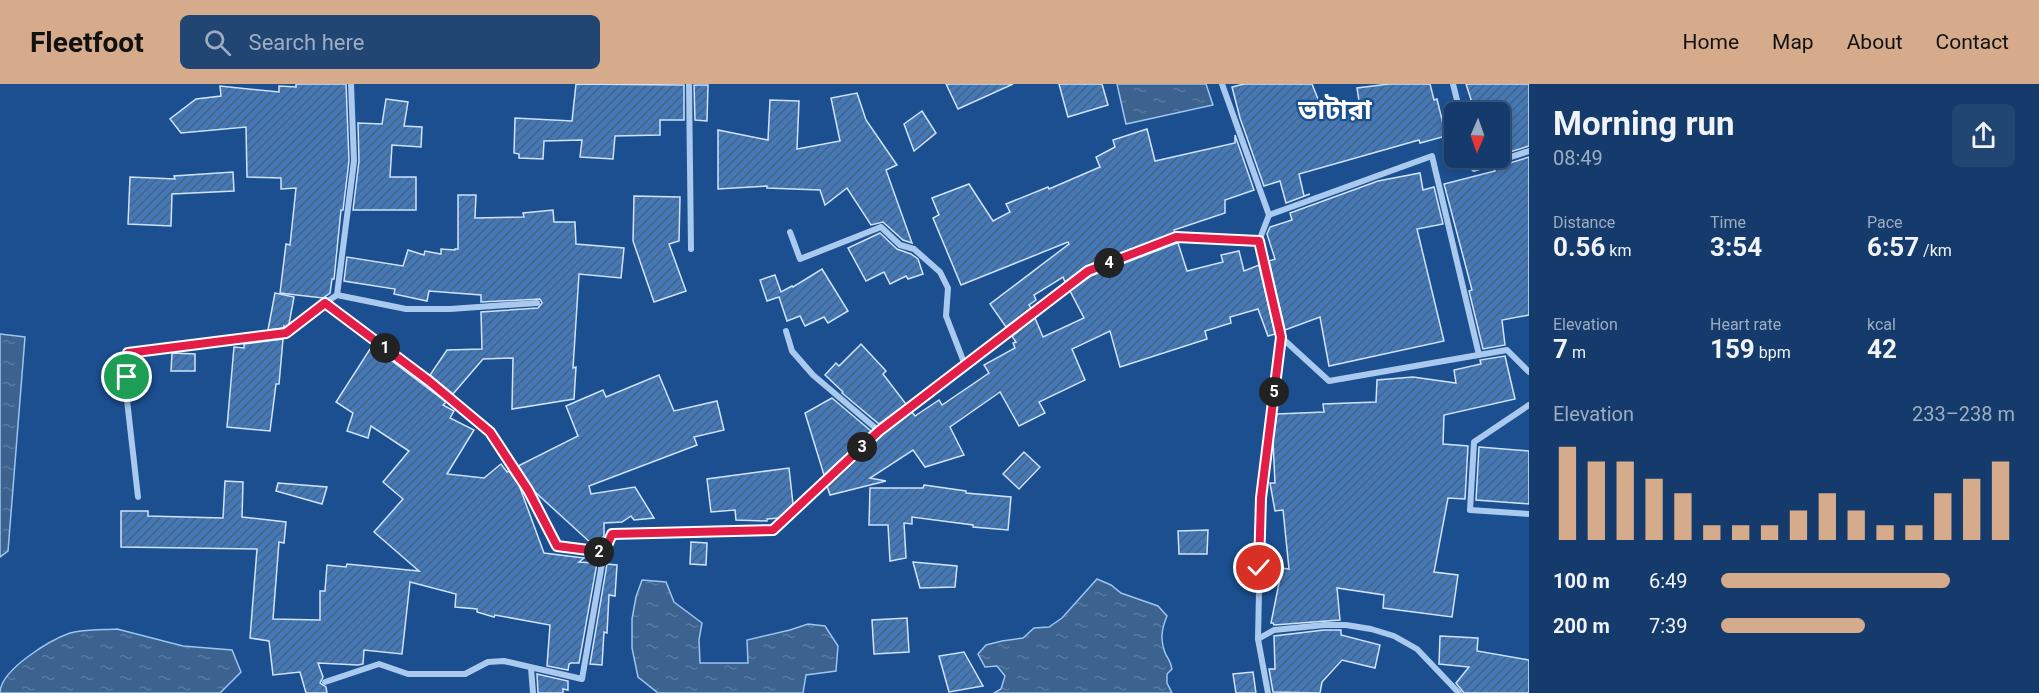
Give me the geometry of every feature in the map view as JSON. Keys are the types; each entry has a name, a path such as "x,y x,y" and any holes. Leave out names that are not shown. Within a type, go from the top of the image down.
{"street":[{"path":"337,295 354,161 351,84"},
{"path":"689,84 691,249"},
{"path":"1222,84 1269,215 1259,241 1281,337 1261,498 1258,639 1268,693"},
{"path":"1453,84 1458,102"},
{"path":"1510,157 1529,151"},
{"path":"1269,215 1432,156 1479,355"},
{"path":"790,232 800,259 881,227 900,245 914,249 940,272 948,288 946,316 965,365"},
{"path":"325,682 379,664 408,674 465,674 488,662 504,662 582,679 604,552 612,534 773,530 879,431 1088,271 1176,237 1259,241"},
{"path":"138,497 127,400 128,353 286,333 337,295 406,309 450,309 537,303"},
{"path":"325,303 429,381 490,432 528,490 557,546 604,552"},
{"path":"786,331 792,351 813,375 879,431"},
{"path":"1281,337 1329,381 1507,350 1529,372"},
{"path":"1529,405 1474,442 1470,510 1529,514"},
{"path":"1258,639 1274,630 1314,626 1346,624 1371,629 1394,636 1417,649 1459,693"},
{"path":"531,668 533,693"}],"water":[{"path":"1117,84 1206,84 1213,105 1126,124"},
{"path":"0,334 25,337 8,551 0,557"},
{"path":"1097,579 1111,585 1121,593 1158,606 1167,616 1162,631 1162,640 1172,667 1167,674 1167,683 1172,693 994,693 1001,689 1005,676 997,666 985,667 978,654 986,645 1023,638 1034,628 1049,627 1062,618"},
{"path":"642,580 666,582 674,602 702,623 699,640 700,663 748,663 747,640 808,624 825,626 838,646 836,671 806,675 803,693 658,693 638,677 632,648 632,619"},
{"path":"117,629 183,646 232,650 241,672 220,693 0,693 2,684 17,666 51,642 75,632"}],"building":[{"path":"296,84 346,84 349,161 334,279 332,279 330,293 323,298 280,293 286,244 290,245 296,188 281,189 281,178 247,177 246,127 181,133 170,119 196,99 221,96 220,86 279,92 279,86 296,87"},
{"path":"576,84 684,85 684,120 660,120 660,135 615,136 613,159 580,157 582,140 544,141 543,159 519,158 519,154 514,153 515,118 572,121"},
{"path":"946,84 1013,84 958,109"},
{"path":"1059,84 1102,84 1108,105 1068,117"},
{"path":"1244,84 1312,84 1320,104 1324,102 1328,116 1360,108 1357,88 1389,84 1430,84 1434,100 1437,99 1444,137 1420,143 1419,140 1299,174 1304,196 1310,194 1286,203 1280,181 1264,186 1240,118 1232,87"},
{"path":"1466,84 1529,84 1529,146 1510,152 1510,102 1472,102"},
{"path":"694,85 708,85 707,121 695,120"},
{"path":"857,93 866,120 897,165 886,170 912,243 903,240 883,222 871,225 847,188 825,205 820,190 767,188 767,186 718,189 718,130 768,140 770,100 799,101 797,149 840,141 831,98"},
{"path":"386,99 408,102 404,126 422,127 421,147 392,145 390,177 416,177 416,210 353,210 359,161 358,123 382,124"},
{"path":"922,111 936,133 914,151 904,124"},
{"path":"1147,129 1155,161 1235,143 1235,135 1254,190 1225,200 1225,213 1174,230 1175,233 1086,266 1065,282 1063,277 1034,295 1036,300 1029,305 1031,308 1006,327 990,304 1069,244 1068,242 961,285 933,218 939,215 932,198 969,184 993,221 1010,212 1006,204 1100,167 1096,157 1115,147 1113,140"},
{"path":"1529,157 1529,315 1502,320 1505,345 1483,349 1469,291 1472,290 1444,184 1495,171 1494,168 1510,168 1510,163"},
{"path":"233,172 234,191 172,194 171,226 128,224 130,177 175,179 174,176"},
{"path":"1420,173 1423,190 1434,187 1443,224 1417,229 1444,341 1329,366 1320,317 1285,330 1269,261 1275,259 1267,234 1270,227 1292,220 1290,213 1378,181"},
{"path":"458,195 476,195 475,218 524,217 523,213 553,210 554,222 575,222 576,244 624,248 621,278 579,274 573,368 576,367 574,399 512,409 513,358 483,359 453,394 430,375 447,350 482,349 481,312 538,308 542,303 540,299 481,302 481,295 429,291 427,301 394,294 395,289 344,281 347,257 403,266 408,250 424,255 425,251 441,254 441,249 458,249"},
{"path":"634,196 680,197 679,241 669,244 686,291 654,302 633,241"},
{"path":"880,233 897,249 918,259 923,274 908,279 906,276 890,284 884,272 866,281 848,248"},
{"path":"1178,243 1187,271 1223,262 1221,255 1239,251 1244,271 1259,265 1275,334 1268,336 1258,309 1230,317 1231,323 1205,331 1207,339 1120,367 1110,331 1072,349 1085,380 1039,402 1045,413 1019,426 1000,392 950,427 964,455 925,467 913,450 870,478 886,481 830,495 827,486 882,435 912,412 915,416 939,400 942,405 989,373 984,365 1015,348 1013,343 1016,342 1012,336 1035,318 1043,337 1084,318 1070,291 1091,276"},
{"path":"822,269 848,311 828,323 824,317 805,326 800,316 787,321 779,297 767,301 760,280 775,275 781,292"},
{"path":"275,293 294,297 289,324 284,328 268,330"},
{"path":"283,339 279,384 276,384 270,431 227,427 234,347 244,348 244,344"},
{"path":"861,344 886,371 883,374 906,404 879,424 842,393 825,375 836,363 839,366"},
{"path":"372,346 446,402 443,405 454,411 450,418 474,430 447,474 484,478 501,464 519,485 544,553 584,558 579,562 597,563 579,663 569,664 568,670 547,666 550,625 495,615 494,617 477,612 477,609 455,607 456,594 410,582 402,654 364,650 363,664 318,663 323,677 320,683 326,687 327,693 306,693 300,672 273,675 269,641 250,638 257,549 121,547 121,511 148,511 148,516 223,518 225,481 243,482 242,517 286,522 284,543 279,542 273,619 320,620 320,591 325,591 327,565 346,567 347,564 419,571 374,532 403,499 383,482 409,451 371,426 368,438 347,431 353,413 336,402"},
{"path":"172,353 195,354 195,371 171,371"},
{"path":"1505,356 1515,399 1444,415 1443,444 1468,446 1465,499 1448,498 1434,572 1458,575 1452,617 1383,608 1384,595 1337,588 1340,620 1274,625 1271,623 1282,568 1289,569 1283,510 1275,511 1270,483 1275,483 1273,441 1277,414 1324,412 1323,404 1376,402 1377,380 1413,377 1456,383 1454,370 1481,364 1480,360"},
{"path":"659,375 674,411 717,401 724,430 694,437 697,445 589,486 591,494 635,487 654,518 634,520 631,516 622,522 604,523 604,536 595,546 534,491 518,466 578,436 566,406 603,390 606,397"},
{"path":"832,398 871,431 824,475 805,413"},
{"path":"1479,447 1529,451 1529,504 1476,500"},
{"path":"1024,452 1040,467 1019,489 1003,474"},
{"path":"789,468 793,504 779,518 767,519 767,521 736,520 735,510 711,512 707,479"},
{"path":"278,483 327,487 322,504 276,491"},
{"path":"924,485 966,491 966,493 1011,497 1008,530 912,517 912,524 904,523 906,558 890,561 888,525 869,525 870,488 923,488"},
{"path":"1208,530 1207,554 1179,554 1178,531"},
{"path":"691,542 707,543 706,565 690,564"},
{"path":"913,562 957,566 955,587 920,588"},
{"path":"607,564 617,565 615,596 609,595 602,665 590,664"},
{"path":"907,618 909,652 874,654 872,620"},
{"path":"1341,630 1341,635 1380,645 1375,668 1342,660 1322,682 1320,693 1273,692 1269,669 1275,669 1274,636"},
{"path":"1440,636 1478,638 1477,651 1529,660 1529,693 1464,693 1456,683 1469,667 1439,664"},
{"path":"964,652 983,686 949,692 939,656"},
{"path":"1253,672 1256,693 1236,693 1233,674"},
{"path":"537,674 568,681 568,690 563,689 563,693 538,693"}],"district":[{"name":"ভাটারা","path":"1335,110"}],"route":[{"path":"127,377 128,353 286,333 325,303 429,381 490,432 528,490 557,546 604,552 612,534 773,530 879,431 1088,271 1176,237 1259,241 1281,337 1261,498 1259,568"}]}
